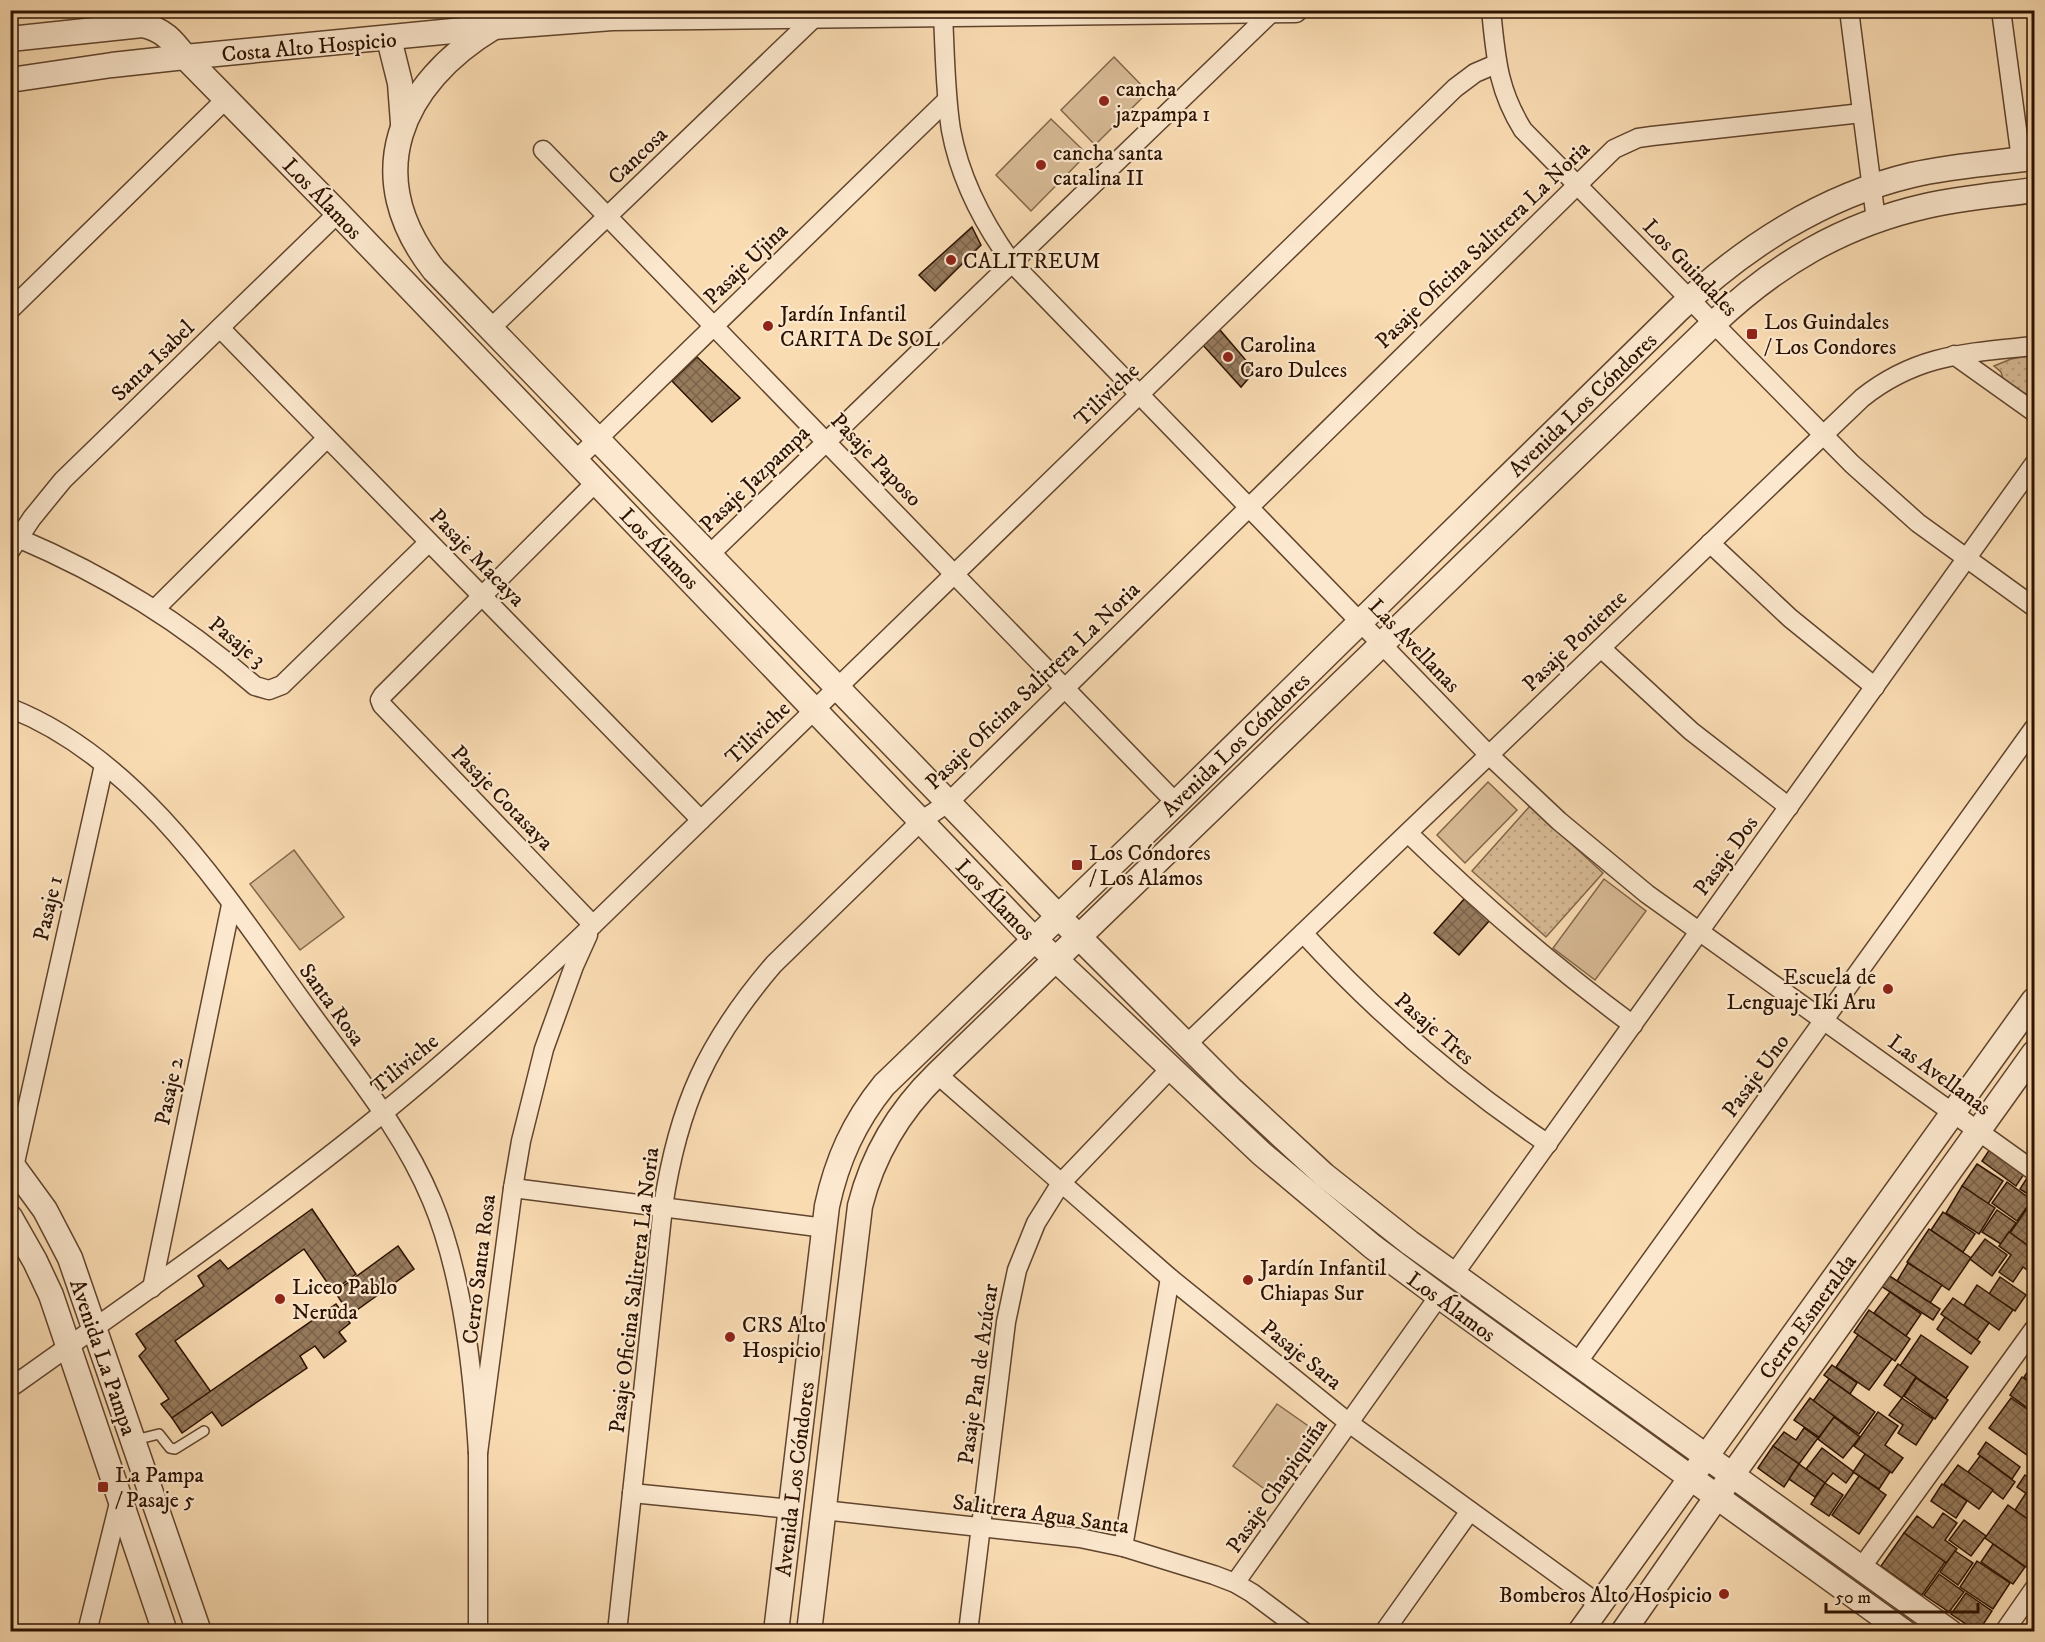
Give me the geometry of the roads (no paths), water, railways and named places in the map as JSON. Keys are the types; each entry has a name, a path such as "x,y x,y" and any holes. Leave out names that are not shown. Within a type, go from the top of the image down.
{"street":[{"name":"Los Guindales","path":"1491,10 1496,64 1505,96 1523,130 1822,436 1918,523 2034,607"},
{"path":"1849,10 1876,220"},
{"path":"2001,10 2028,159"},
{"name":"Costa Alto Hospicio","path":"10,80 185,57 612,18 1279,11"},
{"name":"Pasaje Jazpampa","path":"709,555 1012,262 1279,11"},
{"name":"Las Avellanas","path":"944,13 947,100 959,162 970,191 992,233 1012,262 1489,755 1559,821 1647,894 2034,1171"},
{"name":"Cancosa","path":"490,329 816,16"},
{"path":"10,39 142,25 166,34 185,57"},
{"name":"Los Álamos","path":"403,123 418,96 438,71 474,40 494,27"},
{"name":"Los Álamos","path":"389,39 400,83 403,123 396,156 396,177 403,216 421,253 434,270 490,329 1058,916 1277,1133 1366,1209 1950,1632"},
{"name":"Los Álamos","path":"185,57 338,213 1035,939 1170,1069 1309,1194 1373,1247 1904,1632"},
{"name":"Tiliviche","path":"10,1389 152,1288 383,1113 486,1024 702,820 1455,88 1475,73 1496,64"},
{"path":"13,302 226,99"},
{"name":"Pasaje Ujina","path":"576,460 947,100"},
{"name":"Pasaje Oficina Salitrera La Noria","path":"617,1632 663,1207 672,1154 701,1069 739,1007 774,964 921,820 949,802 1614,149 1638,138 1862,113"},
{"name":"Pasaje Paposo","path":"543,150 1176,803"},
{"name":"Avenida Los Cóndores","path":"776,1632 827,1206 838,1163 852,1132 884,1085 1717,274 1779,231 1809,214 1872,187 1938,170 2028,159"},
{"name":"Avenida Los Cóndores","path":"809,1632 856,1229 873,1164 907,1105 1713,324 1750,291 1781,268 1832,239 1876,220 1951,201 2034,190"},
{"name":"Santa Isabel","path":"14,545 46,498 63,480 338,213"},
{"name":"Pasaje Macaya","path":"220,328 702,820"},
{"name":"Pasaje Poniente","path":"1187,1044 1862,398 1889,378 1920,364 1954,355 2034,345"},
{"path":"1954,355 2034,412"},
{"path":"155,609 327,438"},
{"name":"Pasaje Dos","path":"1454,1274 2034,464"},
{"path":"482,595 596,482"},
{"name":"Pasaje 3","path":"14,545 92,572 155,609 206,645 255,686 261,689 276,689 429,542"},
{"path":"1710,543 1790,618 1875,687"},
{"name":"Pasaje Cotasaya","path":"482,595 380,700 382,705 593,925"},
{"path":"1601,648 1691,731 1789,807"},
{"name":"Santa Rosa","path":"10,708 62,735 104,765 171,828 231,905 402,1141 433,1202 450,1255 470,1360 478,1453"},
{"name":"Pasaje Uno","path":"1577,1363 2034,728"},
{"name":"Pasaje 1","path":"12,1164 104,765"},
{"path":"1408,833 1522,938 1633,1025"},
{"name":"Pasaje 2","path":"152,1288 231,905"},
{"name":"Cerro Santa Rosa","path":"478,1632 478,1453 513,1188 523,1129 544,1049 574,966 593,925"},
{"name":"Pasaje Tres","path":"1303,933 1341,974 1423,1052 1472,1091 1548,1144"},
{"name":"Cerro Esmeralda","path":"1580,1632 2034,1000"},
{"name":"Cerro Esmeralda","path":"1623,1632 1732,1475 2034,1053"},
{"name":"Pasaje Pan de Azúcar","path":"968,1632 1011,1295 1027,1245 1036,1223 1061,1183 1170,1069"},
{"name":"Pasaje Sara","path":"937,1074 1170,1278 1349,1423 1600,1605"},
{"name":"Avenida La Pampa","path":"12,1164 45,1210 58,1233 80,1285 199,1632"},
{"path":"513,1188 825,1228"},
{"name":"Avenida La Pampa","path":"10,1217 43,1278 69,1347 165,1632"},
{"path":"1123,1546 1170,1278"},
{"name":"Pasaje Chapiquiña","path":"1235,1583 1439,1296"},
{"path":"1861,1568 2034,1329"},
{"path":"632,1493 791,1509"},
{"path":"87,1632 120,1499"},
{"name":"Salitrera Agua Santa","path":"823,1510 1080,1538 1123,1546 1235,1583 1304,1632"},
{"path":"1384,1632 1470,1511"},
{"path":"1641,1548 1670,1565"},
{"path":"1618,1580 1646,1600"},
{"path":"2004,1632 2034,1589"}],"lane":[{"path":"133,1441 159,1434 170,1448 175,1449 204,1431"}],"place":[{"name":"cancha jazpampa 1","path":"1104,101"},
{"name":"cancha santa catalina II","path":"1041,165"},
{"name":"CALITREUM","path":"951,260"},
{"name":"Jardín Infantil CARITA De SOL","path":"768,326"},
{"name":"Los Guindales / Los Condores","path":"1752,334"},
{"name":"Carolina Caro Dulces","path":"1228,357"},
{"name":"Los Cóndores / Los Alamos","path":"1077,865"},
{"name":"Escuela de Lenguaje Iki Aru","path":"1888,989"},
{"name":"Jardín Infantil Chiapas Sur","path":"1248,1280"},
{"name":"Liceo Pablo Neruda","path":"280,1299"},
{"name":"CRS Alto Hospicio","path":"730,1337"},
{"name":"La Pampa / Pasaje 5","path":"103,1487"},
{"name":"Bomberos Alto Hospicio","path":"1724,1594"}]}
